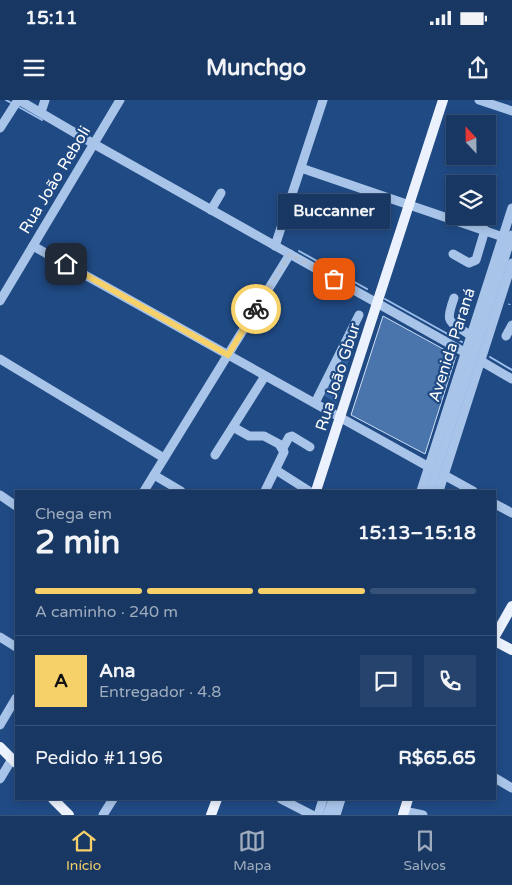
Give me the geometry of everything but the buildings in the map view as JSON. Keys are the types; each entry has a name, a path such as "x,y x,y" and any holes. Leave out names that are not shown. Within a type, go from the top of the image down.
{"main road":[{"name":"Rua João Gbur","path":"316,490 443,100"},
{"path":"496,634 512,606"},
{"path":"496,641 512,650"},
{"path":"0,747 14,761"},
{"path":"53,800 69,815"},
{"path":"212,815 217,800"},
{"path":"392,815 403,813 408,800"}],"street":[{"path":"0,128 19,100 466,353"},
{"path":"41,112 45,100"},
{"name":"Rua João Reboli","path":"0,301 120,100"},
{"path":"275,246 323,100"},
{"path":"478,100 512,111"},
{"path":"301,168 509,238 430,490"},
{"path":"211,210 221,193"},
{"name":"Avenida Paraná","path":"422,490 471,336 509,238 512,208"},
{"path":"453,254 468,262 476,260 485,230"},
{"path":"33,246 429,467"},
{"path":"145,490 290,254"},
{"name":"Avenida Paraná","path":"439,490 512,263"},
{"path":"454,298 448,314 449,318 451,322 471,336"},
{"path":"314,403 359,315"},
{"path":"506,336 512,325"},
{"path":"0,359 164,458"},
{"path":"481,361 512,379"},
{"path":"215,456 265,376"},
{"path":"442,427 460,397"},
{"path":"233,427 249,436 264,436 283,448"},
{"path":"266,490 284,452 283,448 289,437 292,436 310,447"},
{"path":"276,470 307,490"},
{"path":"154,475 178,490"},
{"path":"444,476 471,490"},
{"path":"0,495 15,505"},
{"path":"496,505 512,513"},
{"path":"0,637 15,646"},
{"path":"0,725 15,700"},
{"path":"0,778 14,761"},
{"path":"496,779 512,788"},
{"path":"103,815 112,800"},
{"path":"283,800 312,815"},
{"path":"318,815 323,800"},
{"path":"328,815 333,800"},
{"path":"336,815 341,800"},
{"path":"403,813 423,815"}],"shaded area":[{"path":"360,323 336,403 323,395"}],"waterway":[{"path":"6,100 13,104"},
{"path":"17,106 42,120"},
{"path":"299,251 367,289"},
{"path":"385,299 462,342"},
{"path":"490,357 512,370"}],"way so far":[{"path":"256,309 290,254 334,279"}],"place":[{"name":"Buccanner","path":"334,279"}],"route":[{"path":"66,264 228,355 256,309"}]}
